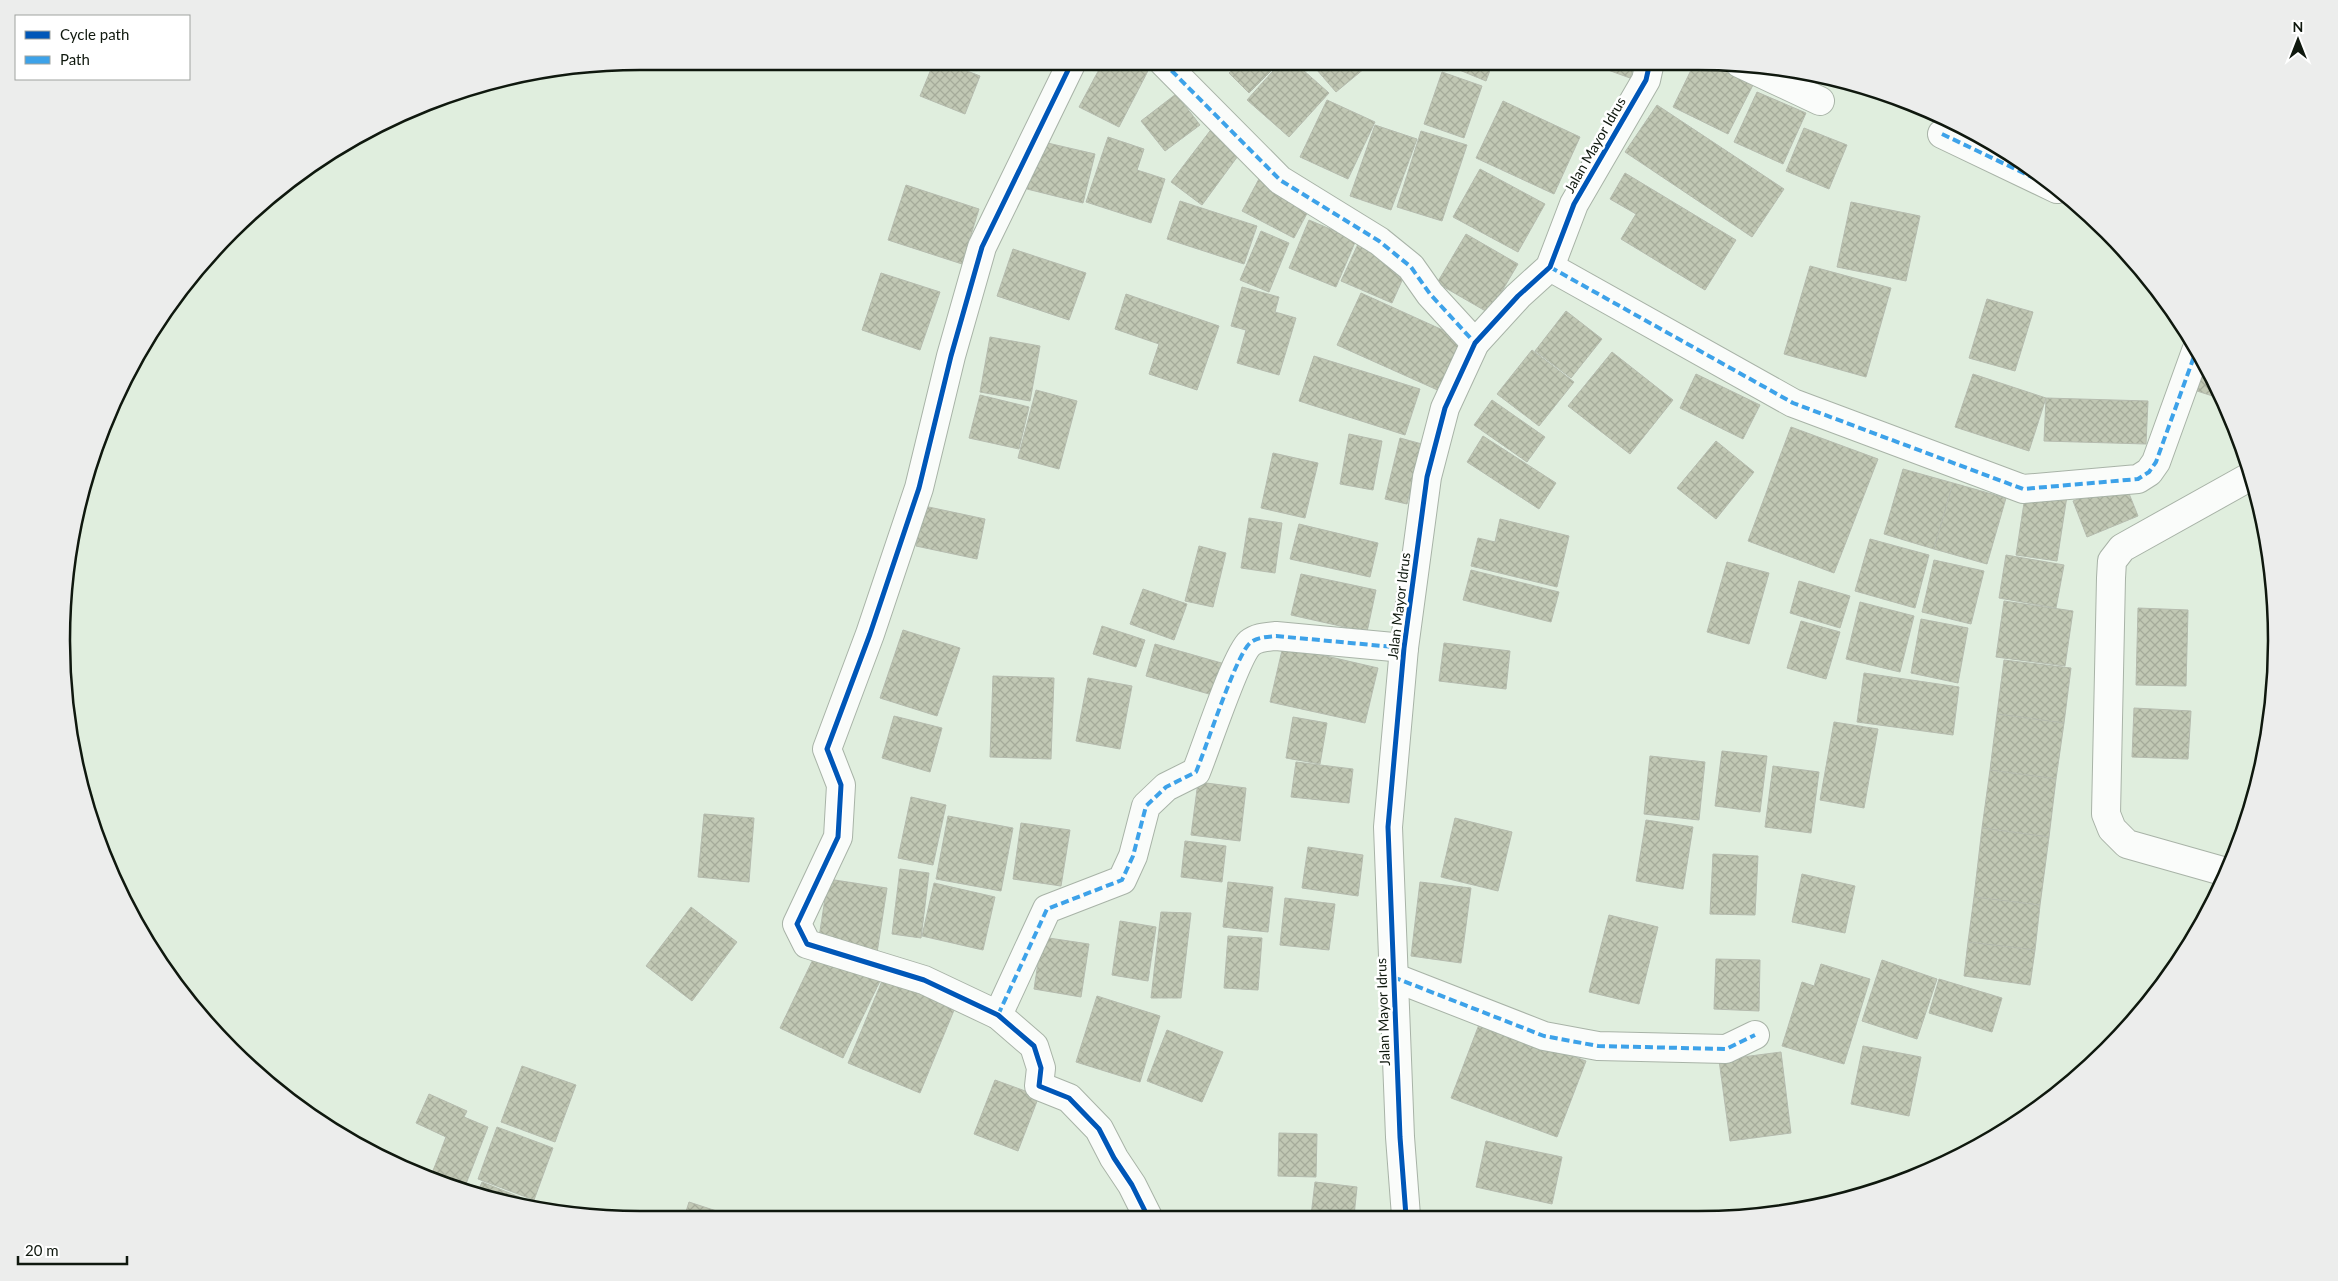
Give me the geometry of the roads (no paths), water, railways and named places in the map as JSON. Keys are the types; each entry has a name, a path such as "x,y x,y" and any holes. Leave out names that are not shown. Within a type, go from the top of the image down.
{"street":[{"path":"1068,70 982,248 951,356 919,488 870,634 827,749 840,785 838,836 797,924 808,944 924,980 998,1015 1034,1046 1041,1068 1039,1086 1069,1098 1099,1129 1145,1211"},
{"path":"1171,70 1280,180 1379,242 1411,267 1430,294 1475,342"},
{"name":"Jalan Mayor Idrus","path":"1406,1211 1400,1137 1388,828 1404,648 1427,477 1445,408 1475,342 1518,296 1550,267 1574,204 1646,80 1648,70"},
{"path":"1763,74 1820,101"},
{"path":"1942,134 2026,175"},
{"path":"1550,267 1793,403 2023,489 2138,478 2149,472 2156,462 2194,358"},
{"path":"2220,870 2127,844 2112,829 2106,814 2110,578 2112,561 2122,548 2245,480"},
{"path":"998,1015 1047,909 1122,880 1133,856 1146,806 1166,787 1196,772 1235,672 1249,644 1258,638 1276,636 1404,648"},
{"path":"1393,977 1544,1036 1598,1046 1726,1049 1755,1035"}]}
